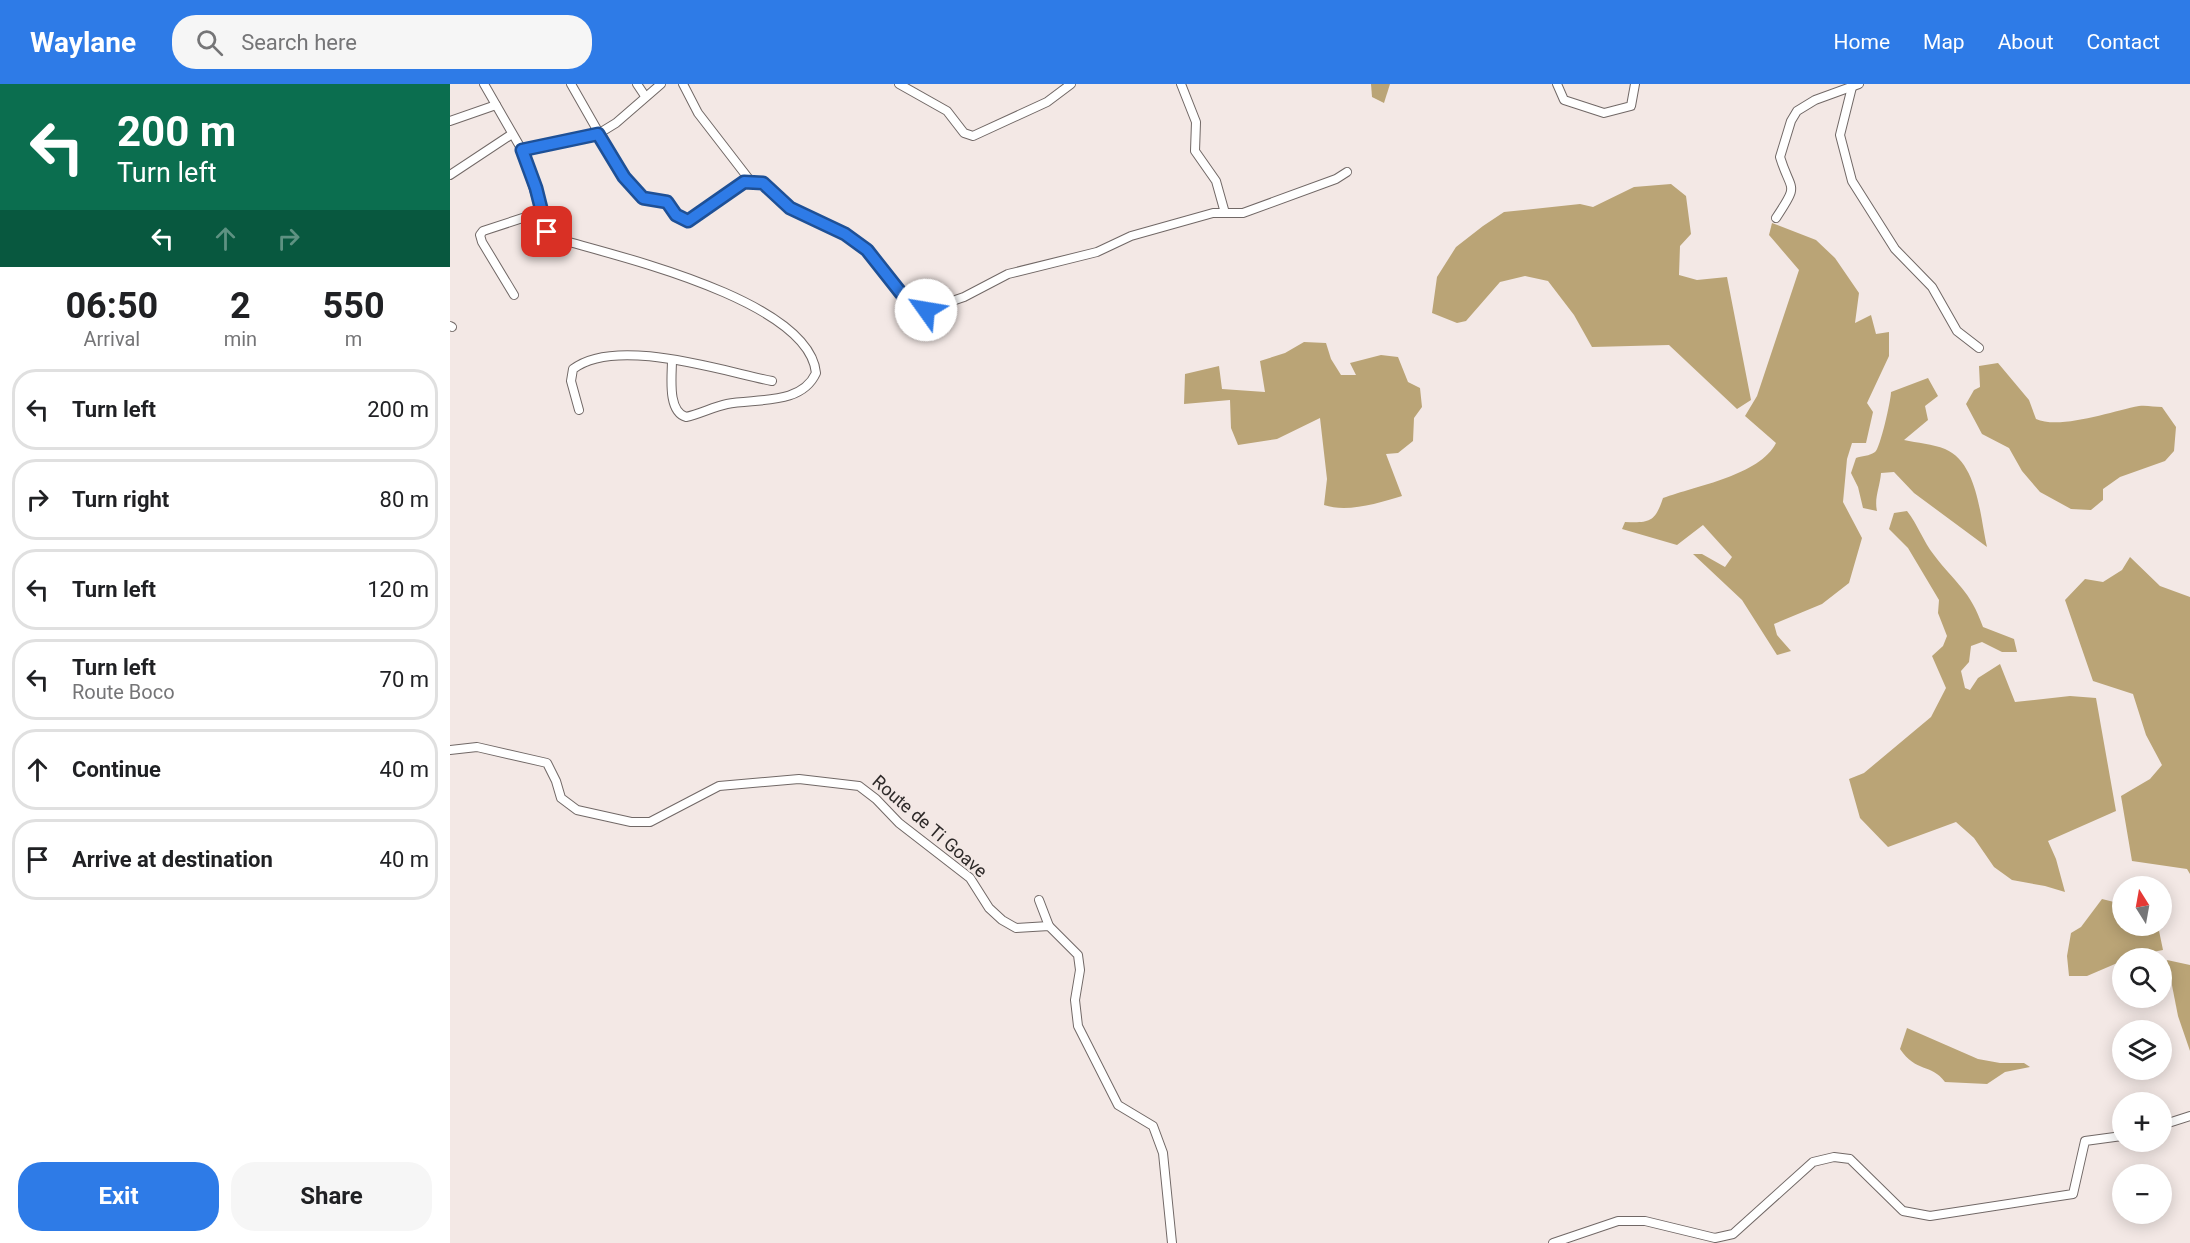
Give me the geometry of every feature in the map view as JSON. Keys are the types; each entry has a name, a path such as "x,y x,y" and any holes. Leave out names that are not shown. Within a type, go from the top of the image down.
{"street":[{"path":"484,84 522,150 536,188 544,229 556,237 661,268 741,301 775,318 810,352 816,373 802,389 785,397 728,404 686,417 676,409 672,390 672,360"},
{"path":"571,84 624,177 643,198 667,202 676,215 688,221 744,182 763,183 790,208 853,240 867,250 912,307 926,310 964,297 1008,274 1097,252 1131,236 1213,213 1243,213 1336,179 1347,172"},
{"path":"637,84 645,96"},
{"path":"522,150 598,134 616,123 661,84"},
{"path":"683,84 698,113 752,183"},
{"path":"900,84 947,111 964,133 973,136 1047,102 1071,84"},
{"path":"1182,84 1196,122 1195,151 1216,181 1225,213"},
{"path":"1557,84 1564,100 1604,113 1631,106 1635,84"},
{"path":"1776,218 1792,193 1792,182 1780,157 1793,115 1815,100 1856,85"},
{"path":"1856,85 1840,135 1852,181 1895,249 1932,287 1957,331 1979,348"},
{"path":"450,121 496,105"},
{"path":"450,175 512,134"},
{"path":"514,295 480,235 483,231 541,212"},
{"path":"579,410 570,373 576,366 626,354 672,360 772,381"},
{"name":"Route de Ti Goave","path":"450,750 477,747 547,764 556,781 561,798 577,810 631,822 650,822 719,786 800,779 859,786 876,799 899,823 970,878 989,908 1002,920 1016,928 1049,926"},
{"path":"1039,900 1049,926 1078,955 1080,970 1075,1000 1078,1026 1118,1105 1153,1126 1163,1153 1172,1243"},
{"path":"2172,1122 2190,1116"},
{"path":"1553,1243 1618,1221 1645,1221 1715,1238 1733,1234 1813,1162 1834,1157 1850,1159 1903,1211 1930,1216 2073,1194 2085,1141 2112,1137"}],"shaded area":[{"path":"1371,84 1390,84 1384,103 1372,97"},
{"path":"1671,184 1686,196 1691,234 1680,246 1679,275 1697,280 1727,277 1751,400 1737,409 1669,345 1592,347 1574,315 1548,281 1525,276 1500,282 1466,321 1457,323 1432,313 1437,277 1456,247 1504,212 1580,204 1593,207 1634,187"},
{"path":"1772,223 1816,240 1835,258 1859,293 1855,323 1871,315 1876,334 1889,332 1889,356 1867,403 1873,412 1866,443 1852,443 1847,459 1843,502 1862,538 1849,583 1822,604 1774,624 1777,635 1791,651 1777,655 1742,600 1693,554 1702,554 1725,567 1732,557 1703,525 1677,545 1622,529 1625,522 1646,521 1654,516 1663,498 1742,471 1768,454 1776,443 1745,416 1757,396 1799,270 1769,235"},
{"path":"1304,342 1326,343 1331,359 1341,375 1356,375 1350,363 1381,355 1398,357 1408,382 1420,388 1422,407 1414,418 1413,441 1398,453 1386,454 1402,496 1353,508 1324,505 1327,479 1320,418 1277,439 1238,445 1231,428 1230,400 1184,404 1185,374 1219,366 1222,389 1265,392 1260,361 1285,353"},
{"path":"1998,363 2029,400 2036,419 2046,422 2086,419 2139,406 2162,407 2176,427 2174,451 2165,461 2120,477 2103,489 2103,500 2091,510 2071,509 2040,492 2022,471 2009,448 1982,434 1966,404 1974,390 1980,387 1979,366"},
{"path":"1928,378 1938,396 1925,406 1928,420 1904,440 1945,449 1956,456 1964,466 1976,492 1987,547 1914,493 1894,472 1881,473 1877,511 1863,508 1858,487 1851,473 1856,458 1871,454 1877,449 1885,424 1891,392"},
{"path":"1907,511 1930,550 1968,596 1983,627 2014,639 2017,652 2002,652 1982,642 1971,646 1969,662 1961,671 1965,688 1970,690 1978,678 2000,664 2015,702 2070,696 2096,698 2116,811 2048,841 2056,859 2065,892 2012,880 1994,867 1974,838 1956,822 1888,847 1860,818 1849,779 1864,773 1931,717 1946,688 1932,656 1943,646 1947,636 1938,613 1939,600 1908,548 1889,529 1894,513"},
{"path":"2130,557 2160,586 2190,597 2190,874 2187,869 2132,861 2121,796 2150,779 2162,765 2146,735 2133,694 2093,681 2065,600 2085,579 2103,582 2122,570"},
{"path":"2102,899 2112,902 2112,936 2160,936 2163,948 2112,948 2112,965 2087,976 2069,976 2067,956 2071,933 2081,927"},
{"path":"2172,961 2190,965 2190,1051 2178,1016 2172,985"},
{"path":"1907,1028 1978,1059 2000,1063 2024,1063 2030,1067 2005,1072 1987,1084 1945,1082 1934,1072 1912,1062 1900,1049"}],"route":[{"path":"547,232 543,225 536,188 522,150 598,134 624,177 643,198 667,202 676,215 688,221 744,182 763,183 790,208 845,234 867,250 912,307 926,310"}]}
